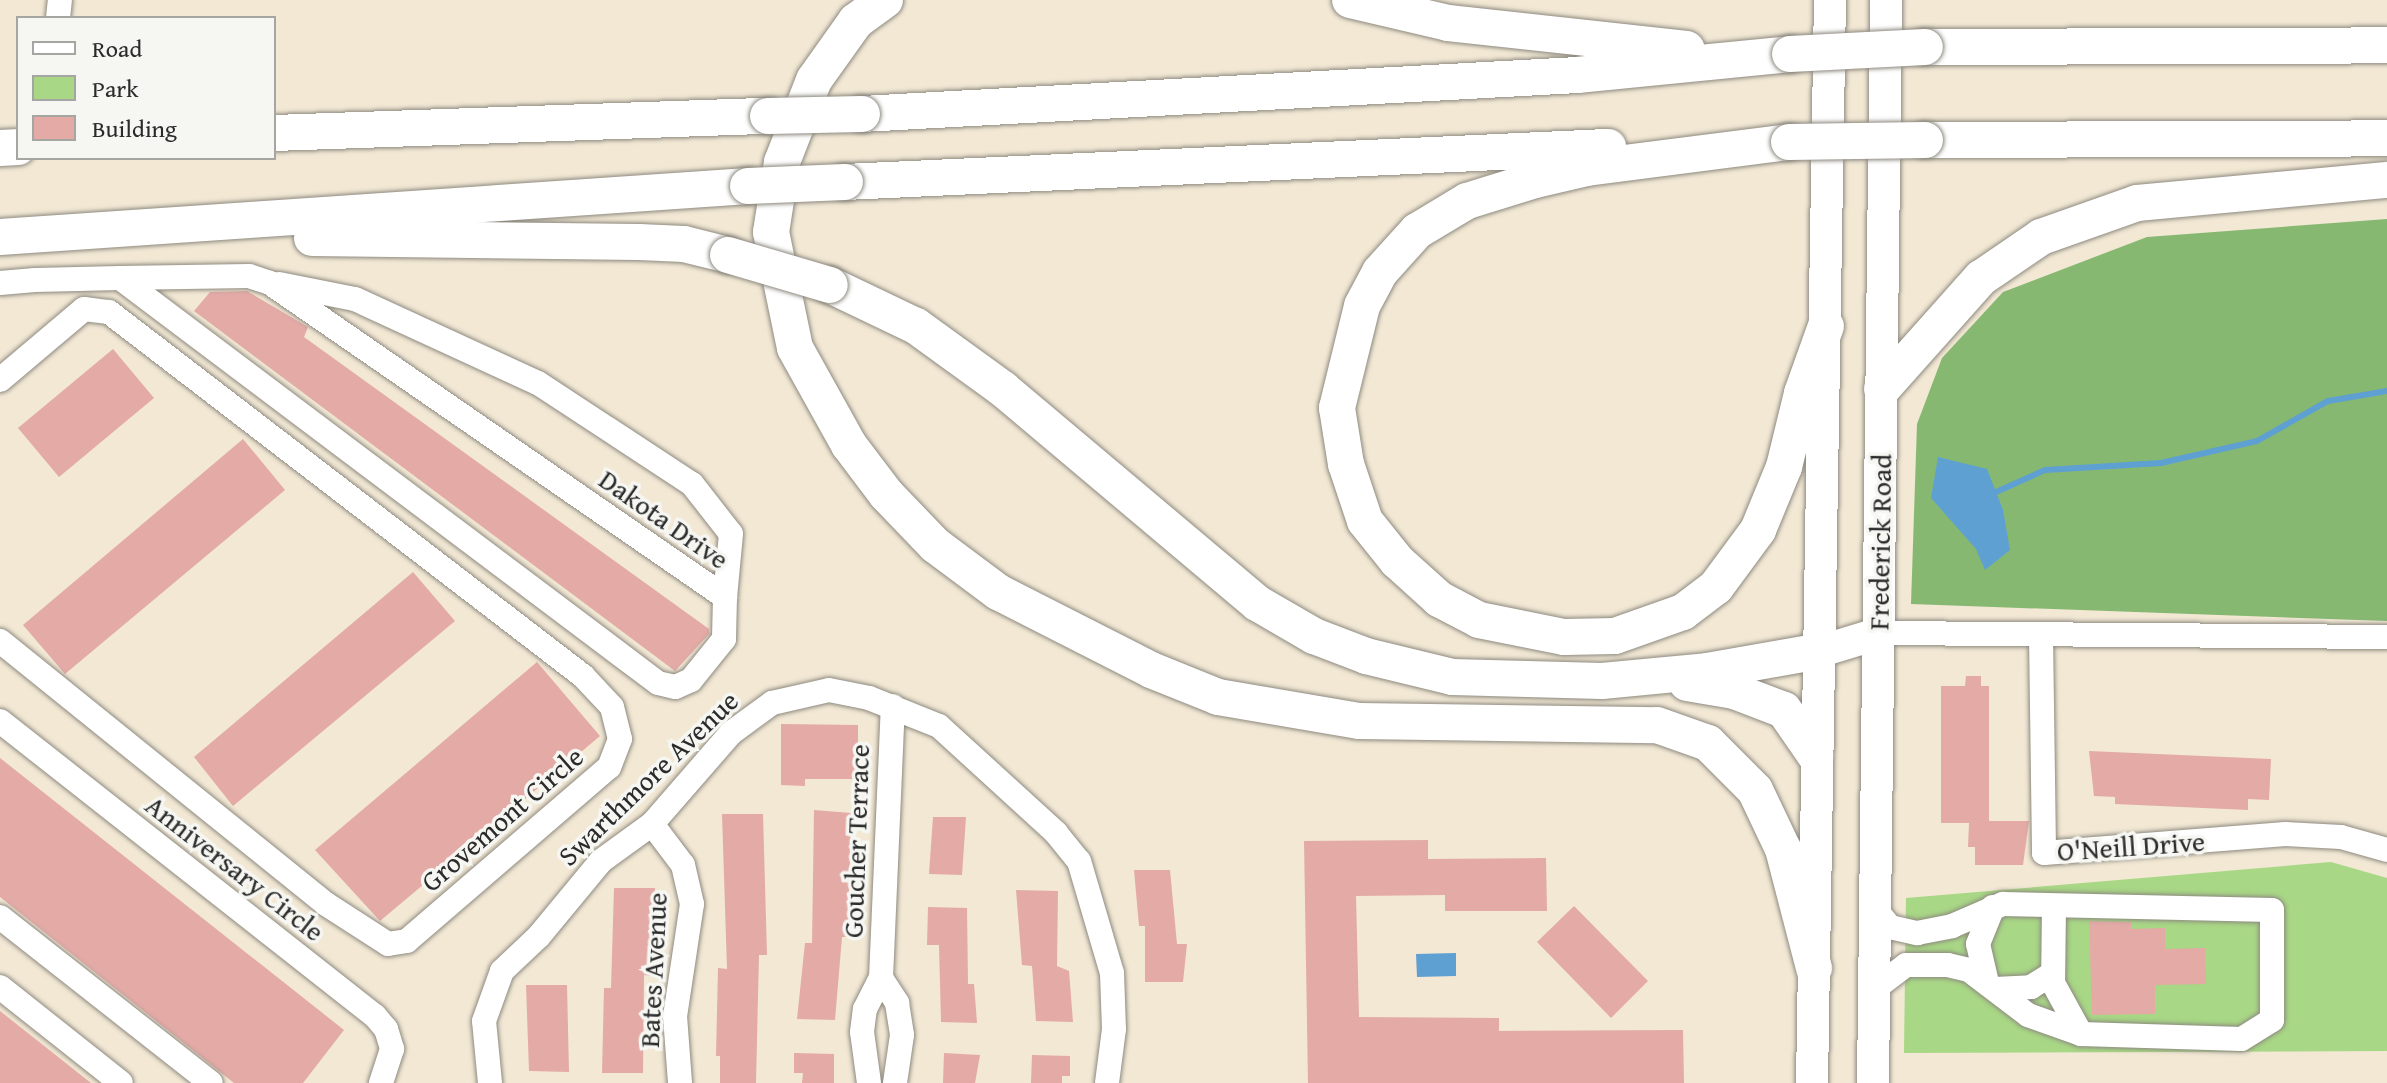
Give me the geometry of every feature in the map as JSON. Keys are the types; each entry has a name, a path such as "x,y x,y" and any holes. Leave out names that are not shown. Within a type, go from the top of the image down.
{"highway":[{"path":"885,0 856,21 814,80 782,162 771,232 795,348 849,445 886,494 935,545 998,592 1151,670 1218,697 1359,721 1657,725 1708,743 1755,790 1771,825 1814,968"},
{"path":"1350,0 1448,23 1776,55"},
{"path":"276,133 862,114 1577,75 1776,55 1925,47 2387,45"},
{"path":"3,237 748,186 1789,142 2387,138"},
{"path":"1789,142 1587,168 1535,180 1467,201 1417,231 1380,272 1362,306 1337,408 1346,464 1365,521 1397,561 1439,599 1479,620 1564,637 1615,636 1683,612 1716,587 1758,530 1784,467 1802,393 1826,326"},
{"path":"1882,389 1981,278 2041,237 2137,203 2387,180"},
{"path":"3,237 522,238 684,244 830,285 916,326 1003,389 1257,603 1314,636 1366,656 1452,677 1602,681 1821,651"},
{"path":"1650,676 1734,691 1784,710 1815,755"}],"main road":[{"name":"Frederick Road","path":"1812,1083 1815,755 1821,651 1830,0"},
{"name":"Frederick Road","path":"1873,1083 1878,986 1886,0"},
{"path":"1821,651 1880,633"}],"street":[{"path":"0,168 16,148"},
{"name":"Dakota Drive","path":"0,283 120,278 249,276 270,283 725,597 724,639 717,651 691,680 675,687 658,683 120,278"},
{"path":"270,283 355,299 538,383 692,484 731,534 725,597"},
{"name":"Grovemont Circle","path":"0,380 84,309 109,312 583,676 612,707 620,739 609,767 407,941 388,944 326,904 0,641"},
{"path":"1880,633 2387,637"},
{"name":"O'Neill Drive","path":"2041,635 2044,853 2285,834 2341,837 2387,850"},
{"name":"Swarthmore Avenue","path":"490,1083 484,1021 502,971 539,936 601,861 652,824 715,748 772,703 829,690 893,706 939,726 1056,833 1079,861 1106,938 1112,973 1114,1029 1107,1083"},
{"name":"Goucher Terrace","path":"869,1083 862,1032 865,1009 881,978 893,706"},
{"name":"Anniversary Circle","path":"0,721 375,1016 386,1029 392,1049 381,1083"},
{"name":"Bates Avenue","path":"652,824 683,865 692,904 675,1016 680,1083"},
{"path":"2054,906 2053,973 2063,1007 2081,1034"},
{"path":"1991,986 1978,944 1993,907"},
{"path":"1877,911 1890,927 1917,933 1952,926 1993,907 2272,910 2272,1020 2241,1039 2081,1034 2028,1015 1969,970 1925,964 1906,965 1878,986"},
{"path":"0,917 211,1083"},
{"path":"1991,986 2031,987 2053,973"},
{"name":"Goucher Terrace","path":"881,978 897,1003 902,1035 895,1083"},
{"path":"0,987 121,1083"}],"green space":[{"path":"2387,219 2387,621 1911,604 1917,424 1942,358 2003,292 2147,237"},
{"path":"2331,862 2387,878 2387,1051 1904,1053 1906,898"}],"water":[{"path":"1938,457 1987,469 2003,510 2010,550 1985,570 1976,549 1931,498"},
{"path":"1456,953 1456,976 1417,977 1416,954"}],"building":[{"path":"247,291 308,327 304,337 709,629 709,634 675,671 194,311 210,292"},
{"path":"113,349 154,398 59,477 18,428"},
{"path":"243,439 285,490 65,674 23,625"},
{"path":"413,572 455,621 233,806 194,757"},
{"path":"537,662 600,736 380,921 315,850"},
{"path":"1966,676 1981,676 1981,686 1989,686 1989,821 2029,821 2023,865 1975,865 1975,847 1968,847 1969,823 1941,823 1941,686 1965,686"},
{"path":"781,724 858,725 858,779 805,779 805,786 781,785"},
{"path":"2089,751 2271,759 2269,800 2248,799 2248,810 2115,804 2115,797 2094,796"},
{"path":"0,758 344,1030 303,1083 234,1083 0,897"},
{"path":"814,810 851,813 848,937 842,937 835,1020 797,1019 805,943 812,943"},
{"path":"722,814 763,814 767,955 759,955 756,1083 720,1083 720,1056 716,1056 718,968 727,969"},
{"path":"933,817 966,817 962,875 929,874"},
{"path":"1428,840 1428,859 1546,858 1547,911 1445,911 1445,895 1356,896 1359,1017 1499,1018 1499,1031 1683,1030 1684,1083 1308,1083 1304,841"},
{"path":"1134,870 1170,870 1177,944 1187,944 1183,982 1145,982 1145,926 1139,926"},
{"path":"614,888 655,888 651,976 644,975 643,1073 602,1073 604,988 611,988"},
{"path":"1016,890 1058,891 1057,966 1069,971 1073,1022 1036,1021 1032,966 1022,965"},
{"path":"1574,906 1648,981 1611,1018 1537,942"},
{"path":"928,907 967,908 968,984 974,984 977,1023 941,1022 939,945 927,945"},
{"path":"2089,921 2131,922 2131,929 2165,928 2165,949 2205,948 2206,984 2155,985 2155,1014 2092,1015"},
{"path":"526,985 567,985 569,1072 529,1071"},
{"path":"0,1011 91,1083 0,1083"},
{"path":"794,1053 834,1054 834,1083 802,1083 803,1073 794,1073"},
{"path":"944,1053 980,1055 975,1083 943,1083"},
{"path":"1032,1055 1070,1056 1070,1076 1062,1076 1062,1083 1031,1083"}],"waterway":[{"path":"1996,492 2045,470 2161,463 2257,441 2328,401 2387,391"}]}
